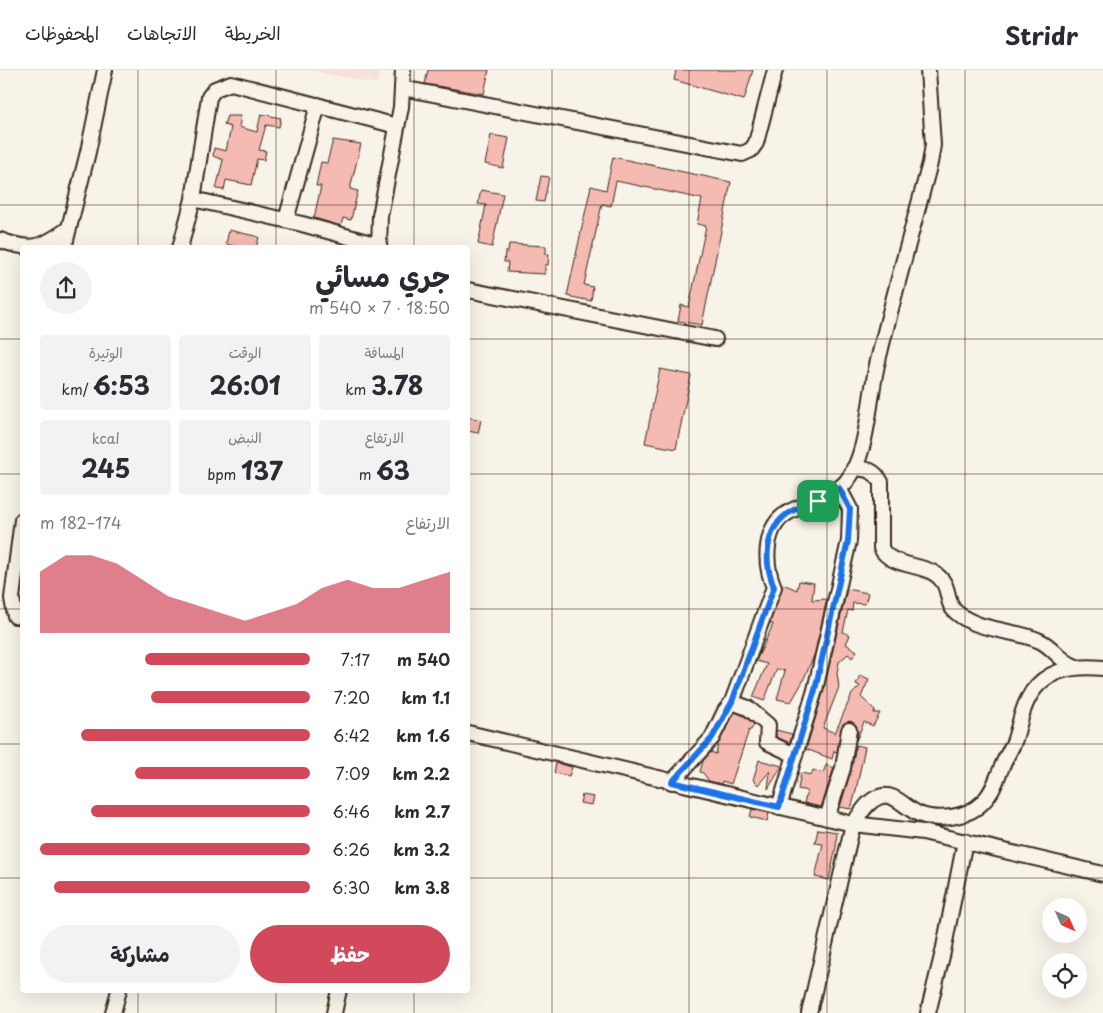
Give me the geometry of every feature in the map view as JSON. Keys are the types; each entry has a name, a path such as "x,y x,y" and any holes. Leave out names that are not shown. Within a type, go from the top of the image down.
{"street":[{"path":"65,245 88,152 105,70"},
{"path":"378,245 380,216 397,126 403,70"},
{"path":"402,88 742,154 751,150 756,143 775,70"},
{"path":"672,782 712,738 732,702 774,587 768,573 767,552 770,537 788,513 818,501 839,488 854,468 861,450 876,367 930,163 933,145 928,70"},
{"path":"181,245 193,199 210,97 216,89 231,83 397,126"},
{"path":"286,220 318,105"},
{"path":"193,199 286,220 374,245"},
{"path":"43,245 68,229"},
{"path":"0,240 20,247"},
{"path":"470,290 715,339"},
{"path":"854,468 867,469 876,473 881,482 881,548 886,556 937,576 945,584 952,609 968,621 1040,641 1062,660 1074,666 1103,668"},
{"path":"779,807 815,690 848,541 850,509 839,488"},
{"path":"0,616 19,616 12,598 20,536"},
{"path":"809,1013 853,824 871,802 883,796 892,797 919,814 930,816 958,816 973,810 995,788 1032,693 1043,680 1074,666"},
{"path":"732,702 748,708 768,725 767,742 795,755"},
{"path":"827,818 843,768 850,730"},
{"path":"470,733 853,824 923,832 1103,874"},
{"path":"928,1013 943,952 965,841"},
{"path":"113,1013 118,993"},
{"path":"334,1013 338,993"}],"shaded area":[{"path":"309,70 380,70 376,84"}],"building":[{"path":"428,70 489,70 484,94 425,84"},
{"path":"676,70 753,70 744,100 674,80"},
{"path":"261,114 281,118 279,127 266,125 259,150 266,151 264,160 257,159 251,185 226,180 224,190 216,189 223,160 213,156 214,148 226,151 231,127 224,125 227,116 241,116 239,127 257,132"},
{"path":"491,135 509,138 503,168 485,164"},
{"path":"333,140 361,144 350,189 358,191 351,220 343,218 341,226 314,218 321,186 316,186 321,162 327,163"},
{"path":"613,157 731,182 702,325 678,321 681,305 689,307 706,226 697,224 702,199 616,181 611,206 602,204 584,285 593,287 591,301 567,296 591,186 606,190"},
{"path":"541,176 549,177 544,202 536,201"},
{"path":"481,190 503,194 492,247 478,244 486,205 478,204"},
{"path":"229,230 259,237 257,245 226,244"},
{"path":"509,244 546,246 546,254 549,254 548,265 545,265 545,274 507,272 508,262 504,262 505,252 508,252"},
{"path":"660,369 691,375 676,449 645,443"},
{"path":"470,417 481,420 478,433 470,431"},
{"path":"799,581 814,583 812,600 827,599 815,653 802,683 791,702 777,699 785,671 777,669 764,701 753,697 767,664 756,661 773,624 770,623 783,584 797,590"},
{"path":"847,589 868,593 865,604 853,603 852,611 848,610 843,632 850,635 846,644 857,651 852,658 848,654 839,662 837,673 839,687 823,728 835,733 852,694 860,686 856,684 860,675 869,679 861,697 875,710 874,713 880,713 873,726 864,722 856,741 858,731 855,724 850,721 843,724 837,752 834,751 832,759 806,749 823,693"},
{"path":"735,712 754,724 751,730 749,730 731,784 722,781 721,784 709,781 700,772 703,761 711,752 716,754 718,744"},
{"path":"776,730 792,734 790,743 776,737"},
{"path":"856,745 865,747 851,809 840,807 851,771"},
{"path":"759,760 782,766 768,789 770,771 758,785 753,780"},
{"path":"556,763 572,767 569,776 554,773"},
{"path":"826,765 834,768 821,807 804,803 807,791 798,789 801,773 811,775 813,770 823,773"},
{"path":"582,795 594,797 592,805 580,803"},
{"path":"752,809 769,813 767,821 750,817"},
{"path":"818,829 837,832 829,880 815,877 823,844 815,843"}],"route":[{"path":"839,488 848,502 851,520 836,601 815,690 779,807 672,782 712,738 725,711 732,702 766,608 768,597 774,587 768,573 767,552 770,537 780,520 788,513 818,501 839,488"}]}
